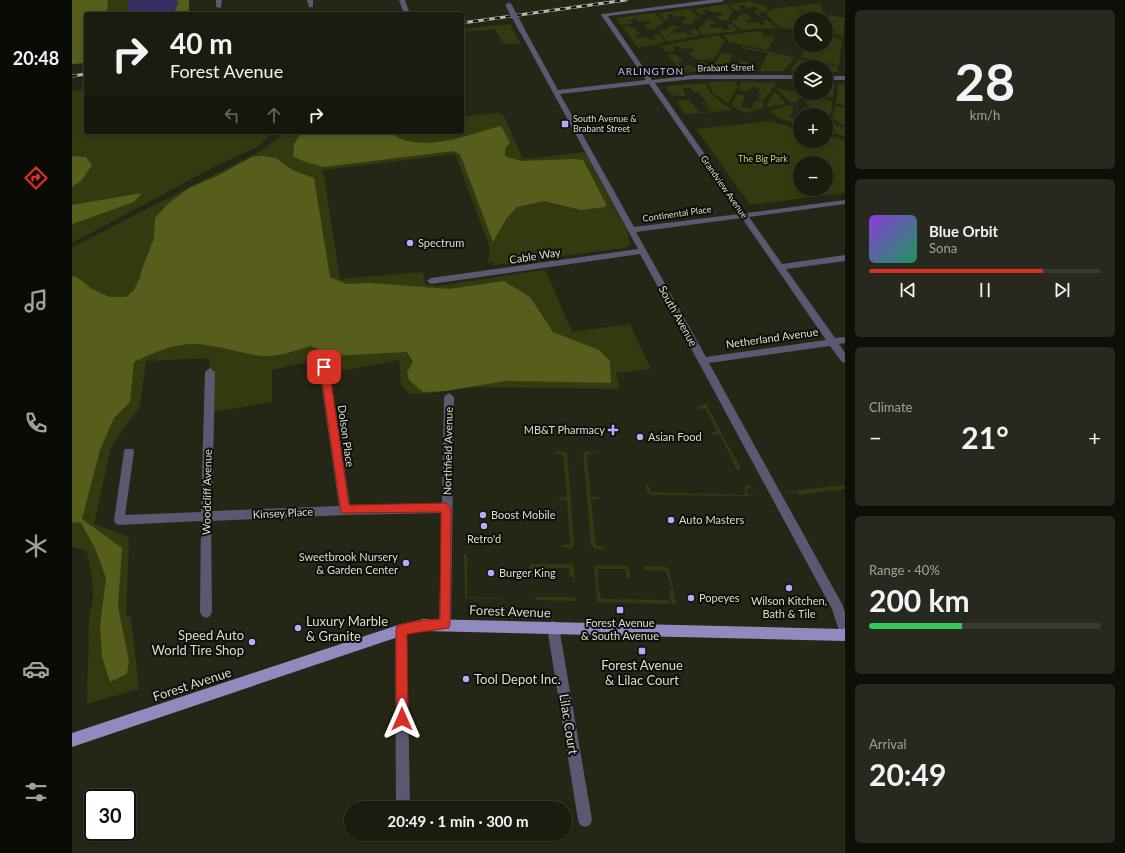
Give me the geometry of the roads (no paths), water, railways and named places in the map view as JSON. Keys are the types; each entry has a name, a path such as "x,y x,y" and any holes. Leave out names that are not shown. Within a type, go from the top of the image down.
{"main road":[{"name":"Forest Avenue","path":"72,740 401,630 424,625 445,624 845,634"}],"street":[{"path":"402,0 406,12"},
{"name":"South Avenue","path":"506,0 838,608 845,634"},
{"name":"Grandview Avenue","path":"721,0 604,15 845,360"},
{"name":"Brabant Street","path":"556,92 724,76 793,77"},
{"path":"833,78 845,78"},
{"name":"Continental Place","path":"631,230 845,202"},
{"name":"Cable Way","path":"431,281 642,251"},
{"path":"780,267 845,258"},
{"name":"Netherland Avenue","path":"703,361 845,340"},
{"name":"Dolson Place","path":"324,367 345,510"},
{"name":"Woodcliff Avenue","path":"206,612 206,516 210,372"},
{"name":"Northfield Avenue","path":"445,624 449,397"},
{"name":"Kinsey Place","path":"129,452 119,520 345,510 446,508"},
{"name":"Lilac Court","path":"553,627 585,820"},
{"path":"401,630 402,801"}],"railway":[{"path":"464,23 626,0"},
{"path":"72,76 84,74"}],"place":[{"name":"South Avenue & Brabant Street","path":"565,124"},
{"name":"Spectrum","path":"410,243"},
{"name":"MB&T Pharmacy","path":"613,430"},
{"name":"Asian Food","path":"640,437"},
{"name":"Boost Mobile","path":"483,515"},
{"name":"Auto Masters","path":"671,520"},
{"name":"Retro'd","path":"484,526"},
{"name":"Sweetbrook Nursery & Garden Center","path":"406,563"},
{"name":"Burger King","path":"491,573"},
{"name":"Wilson Kitchen, Bath & Tile","path":"789,588"},
{"name":"Popeyes","path":"691,598"},
{"name":"Forest Avenue & South Avenue","path":"620,610"},
{"name":"Luxury Marble & Granite","path":"298,628"},
{"name":"Speed Auto World Tire Shop","path":"252,642"},
{"name":"Forest Avenue & Lilac Court","path":"642,651"},
{"name":"Tool Depot Inc.","path":"466,679"}],"district":[{"name":"ARLINGTON","path":"651,71"}],"park label":[{"name":"The Big Park","path":"763,159"}]}
